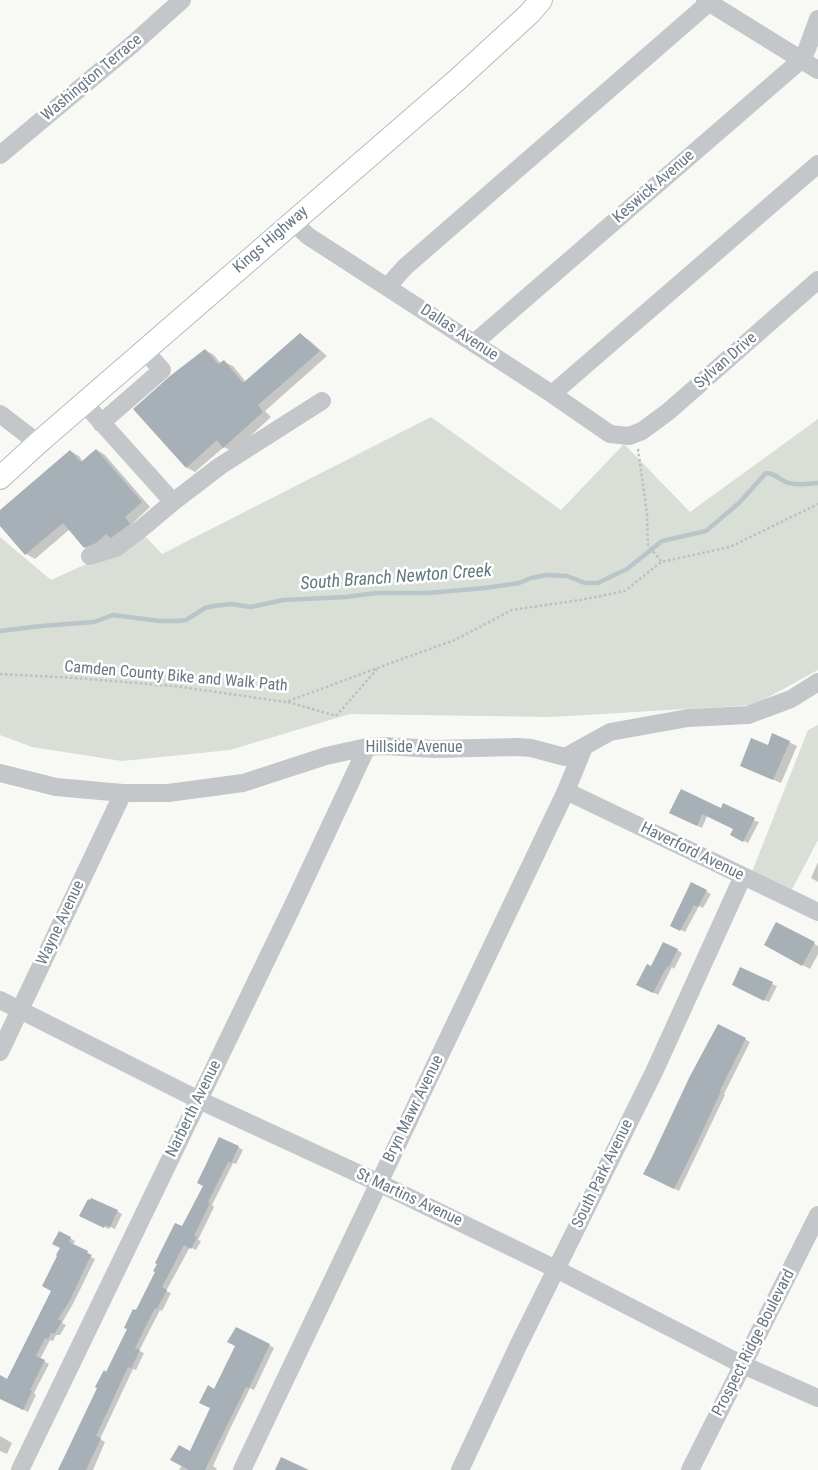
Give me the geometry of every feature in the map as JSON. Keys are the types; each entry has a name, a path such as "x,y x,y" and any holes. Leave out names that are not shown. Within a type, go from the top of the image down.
{"main road":[{"name":"Kings Highway","path":"0,478 292,221 456,80 529,14 541,0"}],"street":[{"name":"Washington Terrace","path":"0,155 134,43 182,0"},
{"path":"388,287 405,267 709,1 818,70"},
{"name":"Keswick Avenue","path":"474,343 801,60 818,19"},
{"path":"552,394 818,164"},
{"name":"Dallas Avenue","path":"292,221 308,236 552,394 610,434 632,434"},
{"name":"Sylvan Drive","path":"632,434 642,430 669,411 818,280"},
{"path":"101,423 162,370 145,351"},
{"path":"90,556 116,548 220,466 322,401"},
{"path":"85,404 173,502"},
{"path":"0,414 38,443"},
{"name":"Hillside Avenue","path":"0,773 56,787 123,794 168,793 243,783 326,756 366,747 384,746 435,749 518,747 531,748 565,757 610,732 688,718 748,715 791,700 818,682"},
{"name":"Narberth Avenue","path":"20,1470 199,1100 366,747"},
{"name":"Bryn Mawr Avenue","path":"242,1470 566,791 584,747"},
{"name":"Haverford Avenue","path":"566,791 818,912"},
{"name":"Wayne Avenue","path":"0,1052 123,794"},
{"name":"South Park Avenue","path":"460,1470 556,1268 654,1072 743,876"},
{"name":"St Martins Avenue","path":"0,1000 199,1100 379,1183 556,1268 743,1364 818,1398"},
{"name":"Prospect Ridge Boulevard","path":"690,1470 818,1215"}],"path":[{"path":"632,434 647,514 648,545 661,562"},
{"name":"Camden County Bike and Walk Path","path":"0,674 174,686 286,702 455,640 512,610 625,591 661,562 730,547 818,504"},
{"path":"286,702 336,716 379,667"}],"shaded area":[{"path":"431,417 561,510 624,444 690,512 818,419 818,670 754,705 551,717 350,714 230,750 122,761 32,747 0,735 0,537 51,580 146,537 162,554"},
{"path":"818,725 818,840 787,899 748,882 808,730"}],"building":[{"path":"300,333 320,351 258,405 263,412 223,448 217,440 186,468 133,409 170,376 205,349 218,364 224,360 243,383"},
{"path":"96,449 142,502 125,517 130,524 111,538 106,534 96,543 84,548 63,523 25,555 0,526 0,510 70,450 81,462"},
{"path":"772,733 790,741 773,780 740,766 751,738 768,745"},
{"path":"681,789 721,808 723,803 755,818 743,842 730,835 733,829 702,814 697,826 669,813"},
{"path":"691,882 707,890 698,907 694,905 680,931 670,926"},
{"path":"776,922 815,942 802,966 764,945"},
{"path":"663,942 678,949 653,993 636,985 647,964 651,966"},
{"path":"740,967 773,982 764,1001 732,985"},
{"path":"718,1024 746,1038 674,1189 643,1174 690,1076"},
{"path":"219,1137 239,1146 231,1163 228,1162 208,1202 210,1203 194,1236 197,1237 191,1249 184,1245 162,1287 167,1290 157,1309 155,1308 135,1348 140,1350 131,1368 128,1367 96,1436 101,1438 86,1470 58,1470 97,1388 95,1387 104,1370 106,1372 127,1329 124,1328 133,1309 136,1310 155,1272 153,1271 157,1264 155,1263 175,1223 182,1226 203,1186 197,1183"},
{"path":"91,1198 118,1210 110,1227 105,1225 104,1228 79,1216 88,1199 90,1200"},
{"path":"59,1231 71,1237 69,1242 88,1251 87,1253 91,1255 70,1300 58,1319 62,1321 55,1333 51,1333 48,1339 45,1338 36,1356 45,1360 30,1390 32,1391 23,1410 0,1399 0,1375 7,1379 51,1291 42,1286 60,1248 52,1244"},
{"path":"236,1327 270,1344 249,1388 246,1387 205,1470 189,1470 170,1460 179,1445 190,1451 210,1408 199,1403 208,1385 214,1389 235,1346 227,1342"},
{"path":"281,1457 309,1470 275,1470"}],"waterway":[{"name":"South Branch Newton Creek","path":"0,631 94,622 113,615 160,621 177,621 186,620 205,608 214,606 231,604 251,607 283,600 346,597 376,593 427,593 485,588 519,583 531,578 547,575 567,576 585,583 598,583 627,569 662,541 706,531 739,503 766,473 773,474 792,484 818,483"}]}
